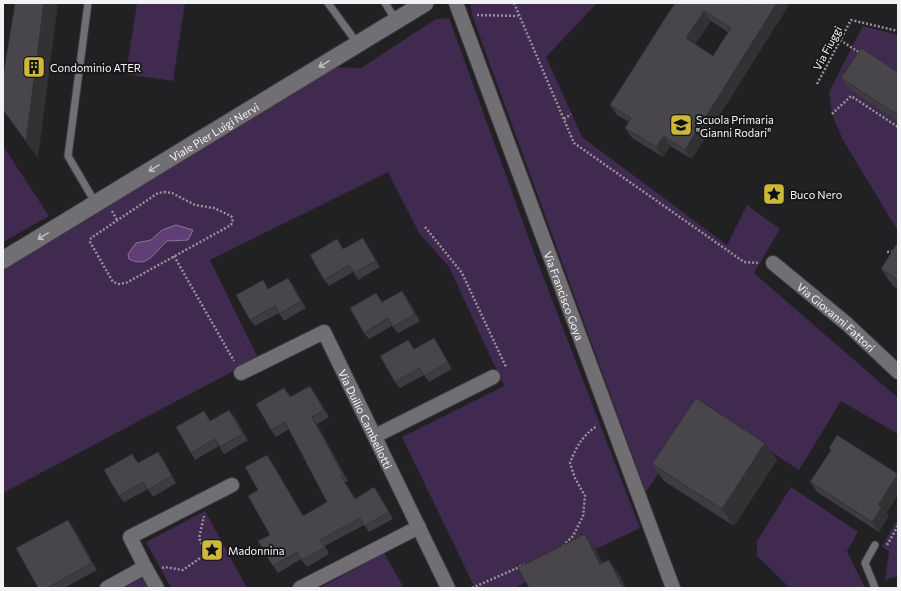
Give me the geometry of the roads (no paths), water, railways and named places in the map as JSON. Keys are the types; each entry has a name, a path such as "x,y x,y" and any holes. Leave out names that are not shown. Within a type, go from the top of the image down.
{"street":[{"name":"Viale Pier Luigi Nervi","path":"3,260 357,43 425,3"},
{"name":"Via Francisco Goya","path":"456,3 673,588"},
{"name":"Via Giovanni Fattori","path":"773,263 847,324 898,372"},
{"name":"Via Duilio Cambellotti","path":"241,373 324,332 448,588"},
{"path":"375,436 493,377"},
{"path":"157,588 130,537 232,485"},
{"path":"300,588 419,527"},
{"path":"107,588 147,571"}],"lane":[{"path":"88,3 68,156 96,204"},
{"path":"328,3 357,43"},
{"path":"385,3 396,20"},
{"path":"875,545 865,563 875,588"}],"place":[{"name":"Condominio ATER","path":"34,67"},
{"name":"Scuola Primaria \"Gianni Rodari\"","path":"681,125"},
{"name":"Buco Nero","path":"774,194"},
{"name":"Madonnina","path":"212,550"}]}
